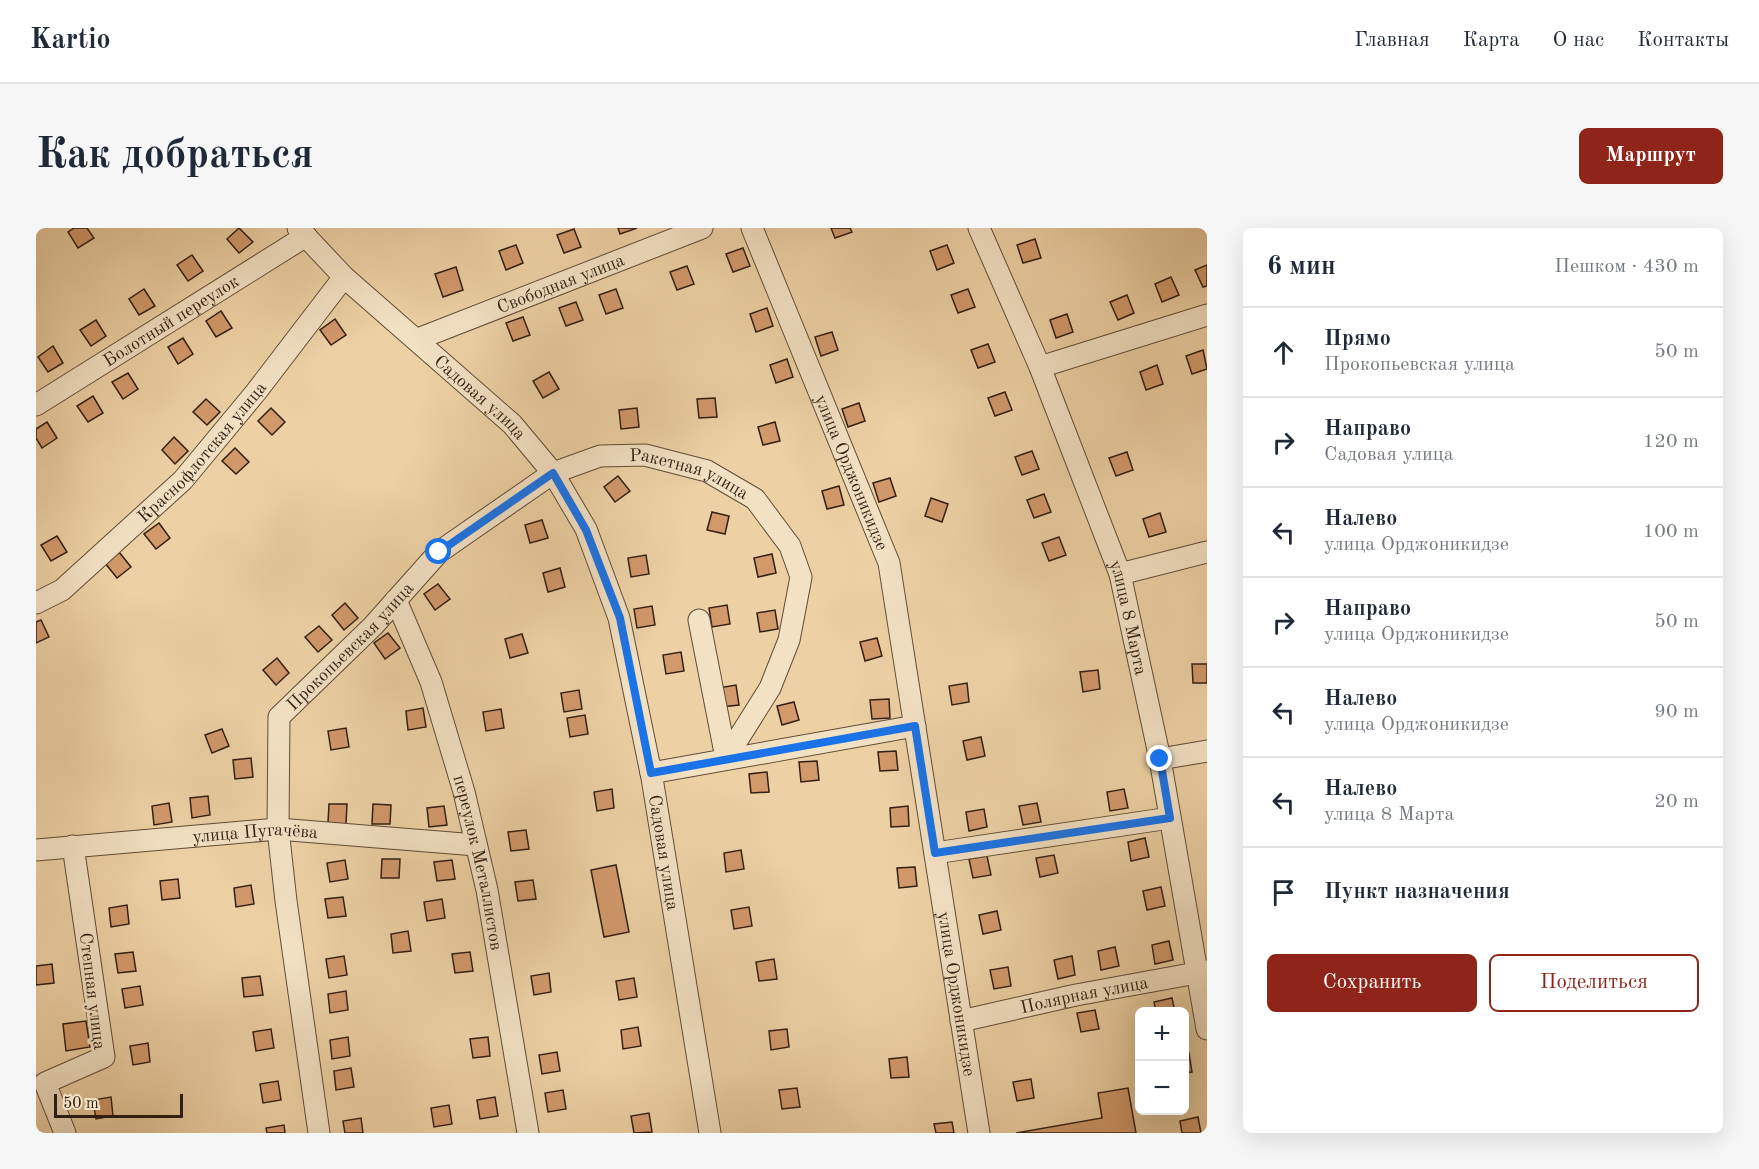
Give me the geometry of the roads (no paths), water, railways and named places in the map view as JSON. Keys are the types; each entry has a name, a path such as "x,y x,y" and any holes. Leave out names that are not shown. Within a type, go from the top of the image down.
{"street":[{"name":"Свободная улица","path":"418,339 702,228"},
{"name":"улица Орджоникидзе","path":"752,228 889,563 979,1133"},
{"name":"улица 8 Марта","path":"979,228 1040,368 1120,574 1202,971 1207,1029"},
{"name":"Садовая улица","path":"302,232 344,277 418,339 512,424 553,473 586,530 620,618 651,773 710,1133"},
{"name":"Болотный переулок","path":"36,405 302,232"},
{"name":"Краснофлотская улица","path":"36,603 62,590 183,480 256,392 344,277"},
{"path":"1040,368 1207,315"},
{"name":"Ракетная улица","path":"553,473 600,456 645,455 706,471 755,499 790,546 801,577 789,640 770,688 726,758"},
{"name":"Прокопьевская улица","path":"318,1133 278,829 279,717 373,626 439,552 553,473"},
{"path":"1120,574 1207,552"},
{"name":"переулок Металлистов","path":"396,600 431,682 464,792 489,902 528,1133"},
{"path":"699,620 726,758"},
{"path":"651,773 915,726"},
{"path":"1160,759 1207,751"},
{"path":"935,853 1170,818"},
{"name":"улица Пугачёва","path":"36,850 278,829 476,845"},
{"name":"Степная улица","path":"65,1133 45,1083 104,1057 73,846"},
{"name":"Полярная улица","path":"961,1021 1076,995 1202,971"}]}
